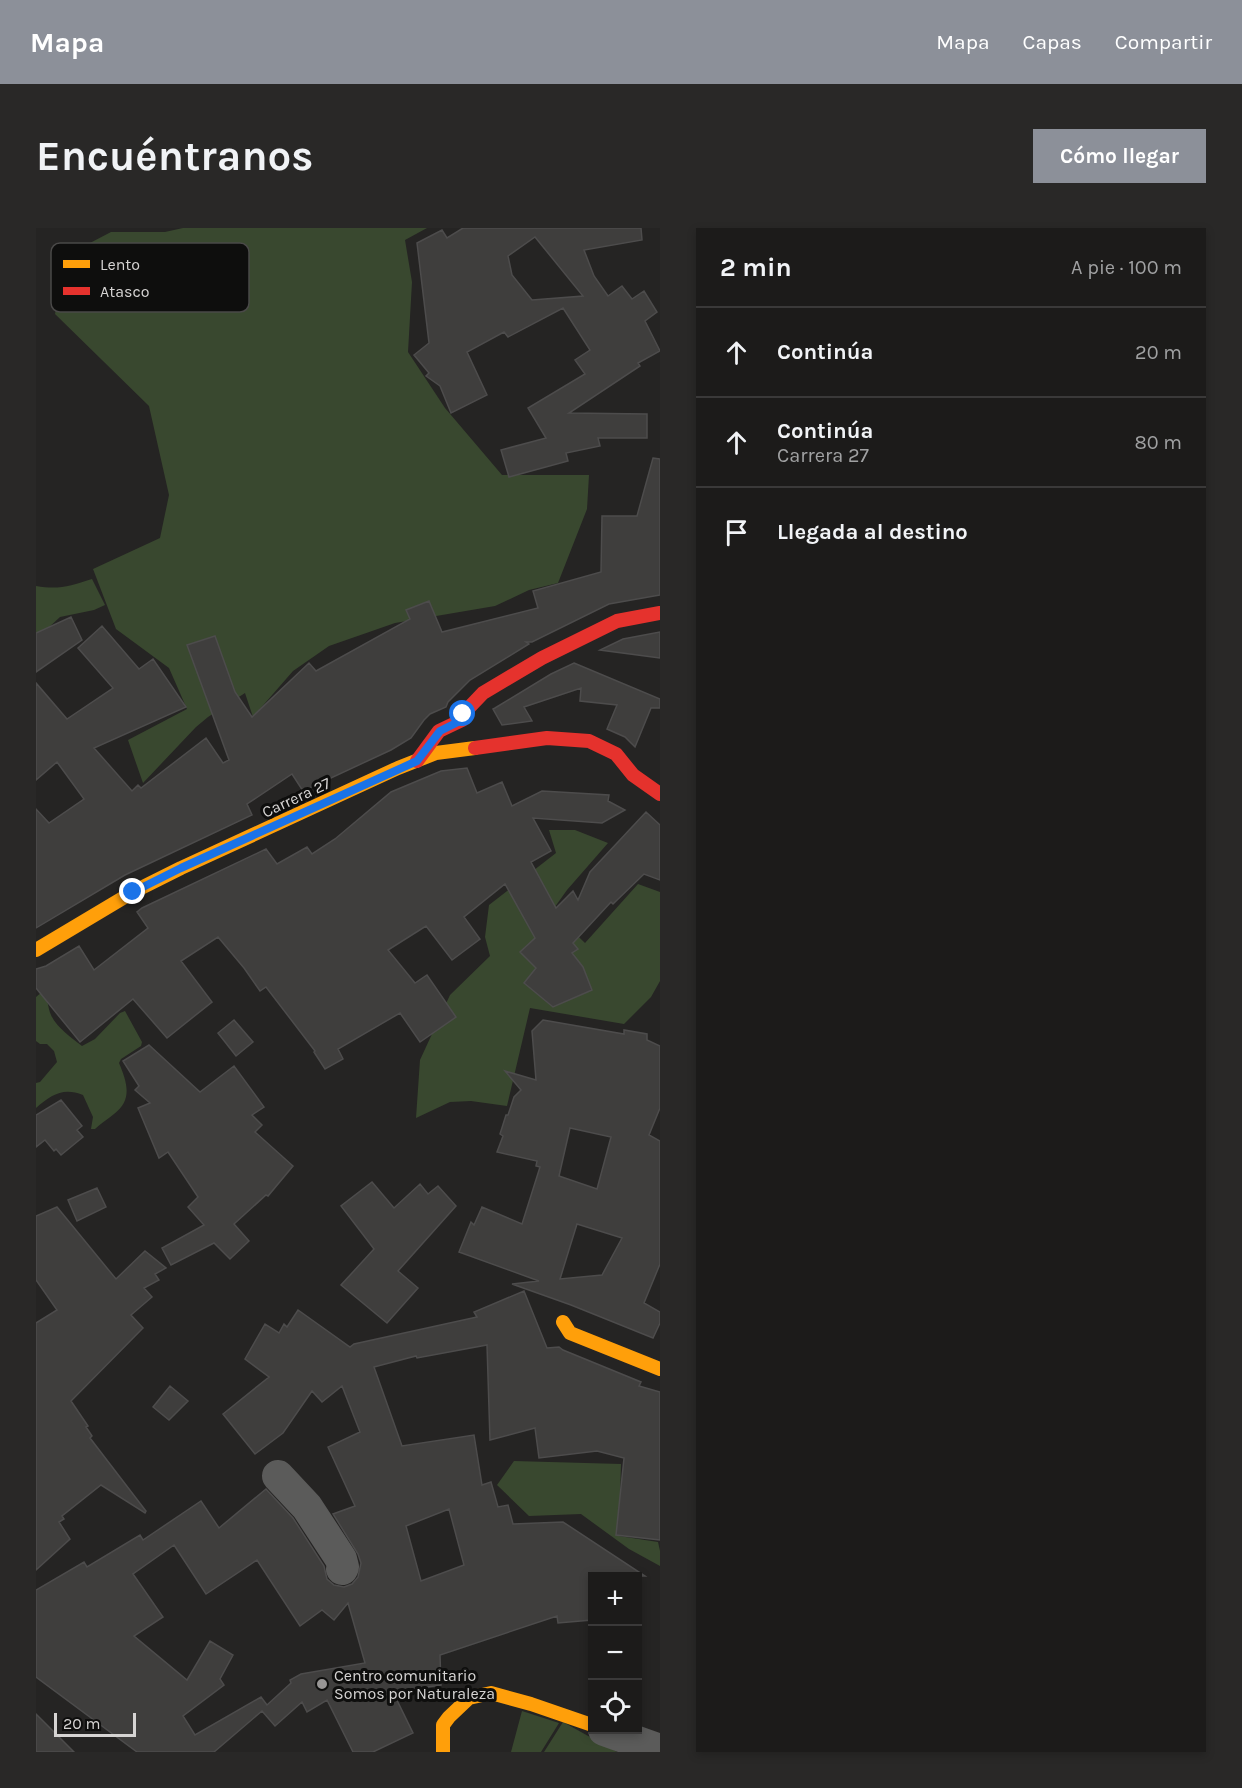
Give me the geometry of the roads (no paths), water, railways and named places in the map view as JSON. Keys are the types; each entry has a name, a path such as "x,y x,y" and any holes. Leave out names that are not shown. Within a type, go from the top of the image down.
{"street":[{"path":"417,761 440,731 462,720 462,715 483,693 542,657 617,621 660,613"},
{"name":"Carrera 27","path":"36,950 133,892 181,868 436,753 547,738 589,741 616,754 633,775 660,794"},
{"path":"563,1322 570,1333 660,1369"},
{"path":"278,1476 307,1507 341,1559 342,1569"},
{"path":"443,1752 443,1725 449,1717 469,1698 491,1693 588,1724"},
{"path":"615,1734 660,1750"}],"place":[{"name":"Centro comunitario Somos por Naturaleza","path":"322,1684"}]}
